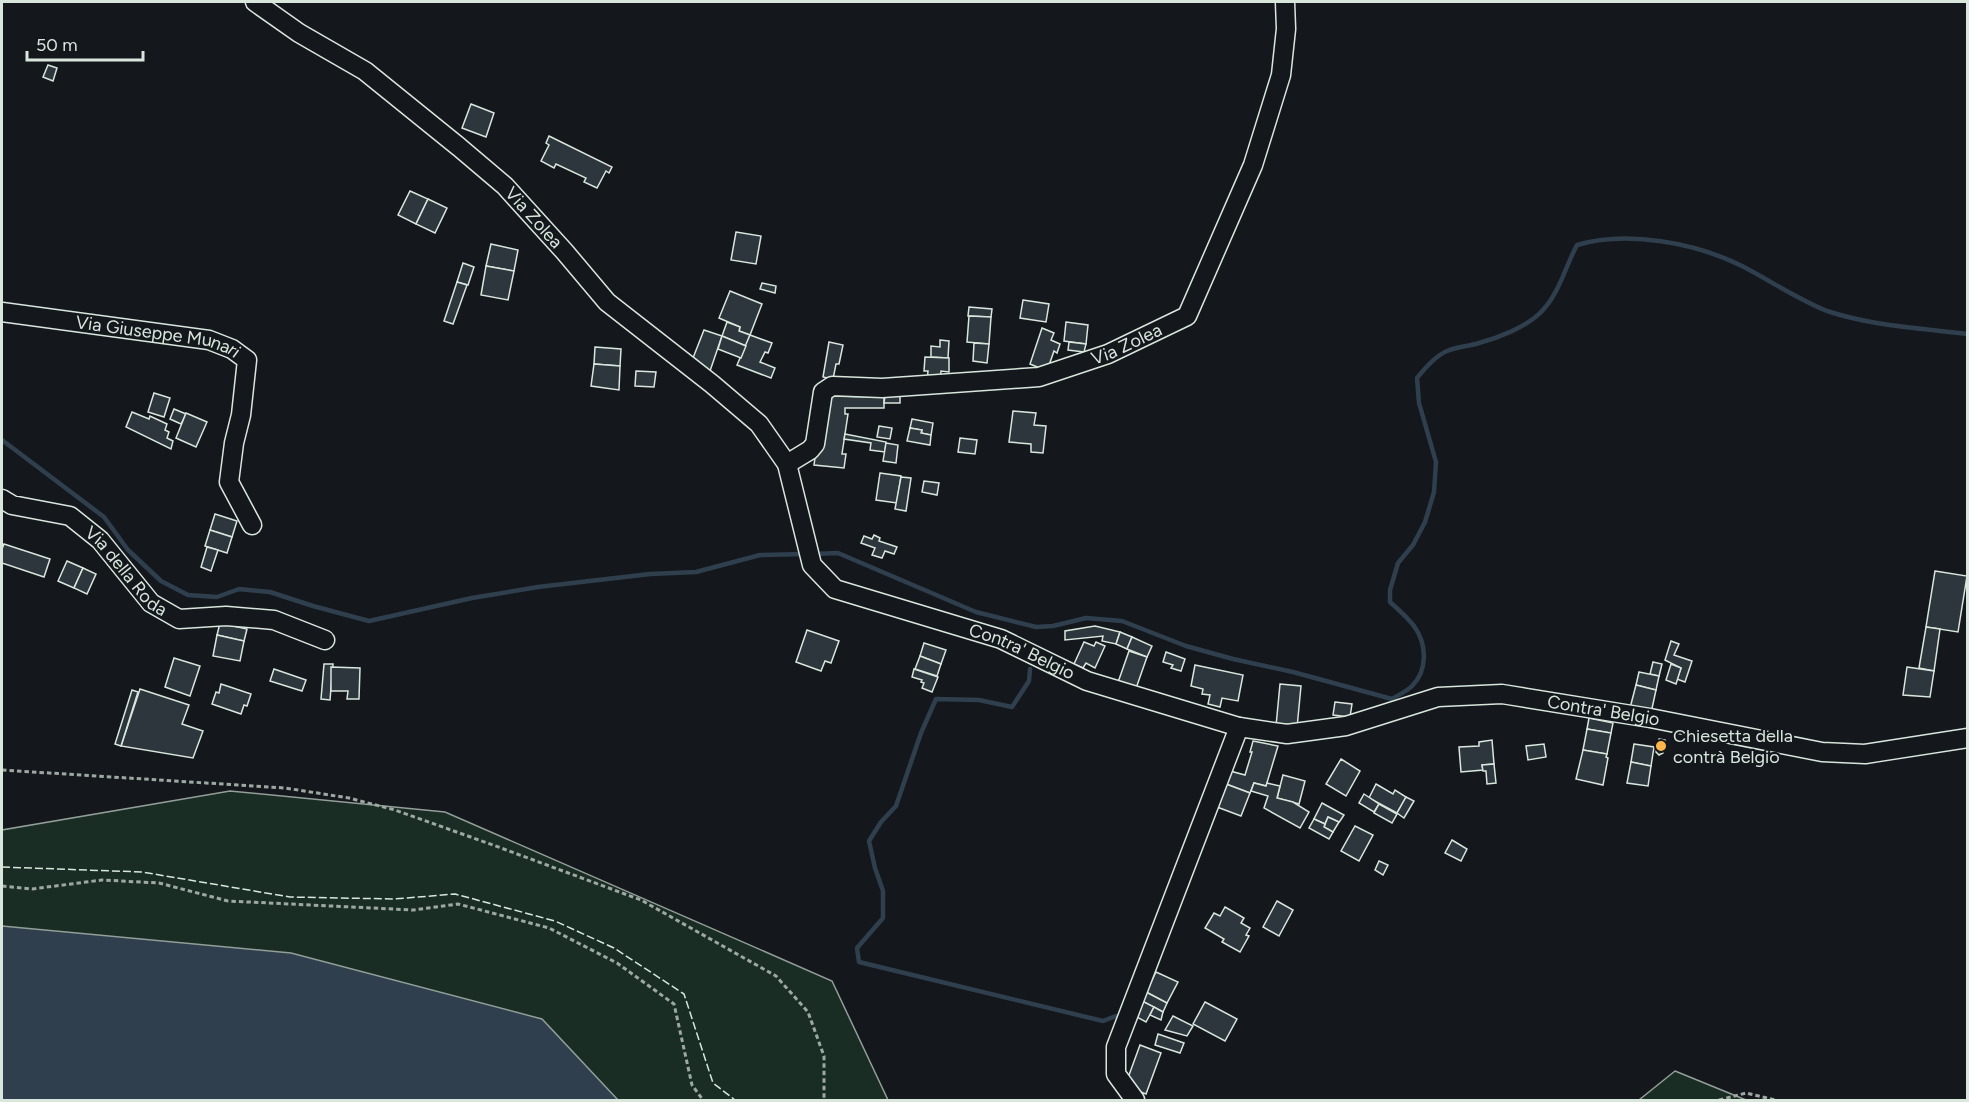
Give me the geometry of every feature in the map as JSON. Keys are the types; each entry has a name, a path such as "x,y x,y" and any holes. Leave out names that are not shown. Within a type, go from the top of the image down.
{"street":[{"name":"Via Zolea","path":"255,2 298,33 364,71 505,186 608,302 759,424 787,464 812,566"},
{"name":"Via Zolea","path":"787,464 813,448 823,392 832,386 882,388 1039,377 1108,354 1187,316 1253,165 1281,75 1286,29 1285,2"},
{"name":"Via Giuseppe Munari","path":"2,312 209,340 232,349 246,360 241,415 234,442 229,482 252,525"},
{"name":"Via della Roda","path":"2,499 12,505 70,516 100,540 151,603 179,619 226,616 274,620 325,640"},
{"name":"Contra' Belgio","path":"812,566 835,589 1001,639 1088,681 1239,727 1287,734 1346,726 1438,697 1502,694 1650,718 1822,752 1865,754 1968,738"},
{"path":"1135,1101 1116,1074 1116,1047 1239,727"}],"path":[{"path":"2,770 285,788 349,798 395,810 641,900 776,976 808,1012 824,1056 824,1101"},
{"path":"2,886 32,889 102,880 159,883 228,901 413,910 458,904 549,928 617,963 674,1004 692,1085 703,1101"},
{"path":"1719,1101 1746,1093 1775,1101"}],"green space":[{"path":"230,791 445,812 832,981 888,1100 2,1100 2,830"},
{"path":"1675,1071 1746,1100 1639,1100"}],"water":[{"path":"2,926 291,953 542,1019 618,1100 2,1100"}],"building":[{"path":"48,65 57,68 53,81 43,77"},
{"path":"471,104 494,113 486,137 462,128"},
{"path":"549,136 612,167 609,173 606,171 597,188 584,182 586,178 556,164 554,168 541,161 549,145 546,143"},
{"path":"410,191 428,199 416,224 398,215"},
{"path":"428,199 447,208 435,233 416,224"},
{"path":"736,232 761,236 756,264 731,260"},
{"path":"491,244 518,250 514,271 486,266"},
{"path":"463,263 474,267 468,285 457,282"},
{"path":"486,266 514,271 508,300 481,295"},
{"path":"457,282 467,285 453,324 444,321"},
{"path":"762,283 776,286 775,293 760,289"},
{"path":"730,291 762,304 750,335 739,331 740,327 719,318"},
{"path":"1023,300 1049,304 1046,322 1020,318"},
{"path":"969,307 992,309 991,317 968,316"},
{"path":"969,316 991,317 989,344 967,342"},
{"path":"727,322 740,327 739,331 750,335 746,346 722,336"},
{"path":"1066,322 1088,325 1086,344 1064,341"},
{"path":"1042,328 1054,333 1051,340 1060,344 1057,353 1054,351 1047,371 1030,364"},
{"path":"704,330 722,336 710,371 691,363"},
{"path":"750,335 772,343 768,353 765,352 760,362 775,368 771,378 737,365"},
{"path":"722,336 746,346 741,358 718,349"},
{"path":"940,340 949,341 948,358 931,357 931,346 940,347"},
{"path":"829,342 843,345 833,379 823,377"},
{"path":"1069,342 1086,344 1084,352 1068,350"},
{"path":"974,343 989,344 987,363 973,361"},
{"path":"595,347 621,349 620,366 594,364"},
{"path":"925,357 949,358 949,372 941,371 940,382 927,381 928,371 924,371"},
{"path":"594,364 620,366 619,390 591,386"},
{"path":"636,371 656,372 654,387 635,386"},
{"path":"154,393 170,398 164,417 148,412"},
{"path":"824,396 884,397 884,408 845,408 845,414 848,414 842,454 846,454 844,468 814,465"},
{"path":"885,396 900,396 900,403 884,403"},
{"path":"174,409 186,414 181,424 170,419"},
{"path":"1013,411 1036,413 1034,425 1046,426 1043,453 1031,452 1031,444 1009,442"},
{"path":"132,412 149,419 150,416 167,424 165,430 169,432 167,438 173,441 171,449 126,427"},
{"path":"186,413 207,422 196,447 176,438"},
{"path":"912,419 933,423 931,435 921,433 922,430 910,428"},
{"path":"879,426 892,428 890,439 877,437"},
{"path":"910,428 922,430 921,433 931,435 930,445 907,441"},
{"path":"845,434 886,442 885,452 870,450 871,443 844,439"},
{"path":"960,438 977,440 975,454 958,452"},
{"path":"886,443 898,445 896,463 883,461"},
{"path":"880,473 901,476 897,503 876,500"},
{"path":"901,477 911,478 906,511 895,509"},
{"path":"924,481 939,483 937,495 922,492"},
{"path":"215,514 237,521 232,537 210,530"},
{"path":"210,530 232,537 227,553 205,546"},
{"path":"874,535 880,538 879,541 897,547 894,554 885,551 882,558 872,555 875,548 861,543 864,536 872,539"},
{"path":"4,544 50,559 44,577 2,563"},
{"path":"207,547 218,550 211,571 201,567"},
{"path":"67,561 83,568 74,588 58,581"},
{"path":"83,568 96,574 87,594 74,588"},
{"path":"1935,571 1967,576 1958,632 1926,627"},
{"path":"220,623 247,629 244,641 217,635"},
{"path":"1095,626 1120,632 1116,644 1102,641 1103,636 1065,640 1065,631"},
{"path":"1926,627 1940,629 1934,671 1919,668"},
{"path":"807,630 839,641 831,663 825,661 821,671 796,662"},
{"path":"1120,632 1132,637 1127,649 1116,644"},
{"path":"217,635 244,641 240,661 213,656"},
{"path":"1132,637 1152,646 1147,657 1127,649"},
{"path":"1671,641 1679,644 1674,655 1692,661 1685,682 1677,679 1681,668 1665,660"},
{"path":"1084,642 1094,646 1096,642 1105,646 1095,668 1086,663 1083,668 1074,664"},
{"path":"924,643 946,650 941,664 920,656"},
{"path":"1129,651 1147,657 1134,694 1116,688"},
{"path":"1166,652 1185,659 1181,671 1163,662"},
{"path":"920,656 941,664 937,676 915,669"},
{"path":"174,658 200,666 190,696 165,687"},
{"path":"1653,662 1662,664 1659,676 1650,674"},
{"path":"324,664 333,664 330,700 321,699"},
{"path":"1671,664 1681,668 1676,684 1666,680"},
{"path":"1195,665 1243,675 1238,701 1222,698 1220,707 1208,704 1210,695 1202,694 1203,689 1191,686"},
{"path":"331,667 360,668 359,699 347,699 348,691 331,691"},
{"path":"1907,667 1934,671 1930,697 1903,695"},
{"path":"274,669 306,680 302,691 270,681"},
{"path":"914,669 938,677 932,692 922,688 924,683 921,682 922,680 912,677"},
{"path":"1639,672 1659,676 1656,690 1636,685"},
{"path":"221,684 251,694 241,714 212,704 216,692 219,693"},
{"path":"1280,684 1301,686 1297,728 1276,726"},
{"path":"1636,685 1656,690 1651,713 1630,708"},
{"path":"140,689 189,705 182,724 203,731 193,758 121,746"},
{"path":"132,690 138,692 121,746 115,744"},
{"path":"1335,702 1352,704 1350,717 1333,715"},
{"path":"1589,718 1613,723 1611,733 1587,729"},
{"path":"1587,729 1611,733 1607,754 1583,750"},
{"name":"Chiesetta della contrà Belgio","path":"1659,739 1665,740 1663,753 1659,755 1656,752"},
{"path":"1492,740 1494,764 1482,765 1483,770 1461,772 1459,747 1479,746 1479,742"},
{"path":"1253,741 1278,746 1266,786 1254,783 1250,793 1226,784 1230,771 1245,775"},
{"path":"1544,744 1546,757 1528,760 1526,746"},
{"path":"1634,744 1654,747 1651,766 1631,762"},
{"path":"1583,750 1607,754 1603,785 1576,779"},
{"path":"1341,759 1360,771 1346,796 1326,784"},
{"path":"1631,762 1651,766 1648,786 1627,783"},
{"path":"1494,764 1496,783 1487,784 1486,771 1483,771 1482,765"},
{"path":"1283,775 1305,781 1299,804 1277,798"},
{"path":"1254,783 1280,786 1277,798 1293,802 1309,812 1300,828 1264,808 1268,796 1251,791"},
{"path":"1226,784 1250,793 1241,816 1217,807"},
{"path":"1376,784 1393,794 1395,790 1406,797 1397,813 1369,798"},
{"path":"1364,794 1379,804 1374,812 1359,803"},
{"path":"1406,797 1414,801 1404,818 1397,813"},
{"path":"1322,803 1344,815 1339,822 1328,817 1325,824 1314,819"},
{"path":"1379,804 1397,814 1392,823 1374,813"},
{"path":"1328,817 1339,822 1333,832 1324,827"},
{"path":"1314,819 1325,824 1324,827 1333,832 1329,839 1309,828"},
{"path":"1355,826 1373,835 1359,861 1341,851"},
{"path":"1452,840 1467,849 1461,861 1445,853"},
{"path":"1379,861 1388,865 1383,875 1375,870"},
{"path":"1277,901 1293,910 1279,936 1263,927"},
{"path":"1225,907 1244,918 1241,923 1250,928 1246,935 1249,936 1240,952 1222,942 1224,939 1205,928 1214,913 1220,916"},
{"path":"1156,972 1178,982 1167,1003 1146,992"},
{"path":"1146,992 1167,1003 1163,1012 1142,1001"},
{"path":"1142,1001 1154,1007 1146,1022 1135,1016"},
{"path":"1205,1002 1237,1019 1225,1041 1193,1024"},
{"path":"1154,1007 1163,1012 1161,1020 1150,1015"},
{"path":"1173,1016 1193,1026 1187,1036 1165,1030"},
{"path":"1158,1034 1184,1043 1180,1053 1155,1045"},
{"path":"1140,1045 1161,1053 1146,1094 1125,1086"}],"waterway":[{"path":"813,554 838,553 976,612 1036,627 1053,626 1086,618 1122,621 1186,646 1392,699 1410,688 1417,680 1424,657 1421,641 1414,626 1390,602 1390,590 1398,563 1413,545 1425,522 1434,492 1436,462 1419,403 1417,378 1430,363 1443,353 1503,335 1534,318 1552,298 1577,245 1617,239 1639,239 1683,245 1742,266 1827,311 1879,323 1968,334"},
{"path":"2,440 104,517 128,550 161,581 188,595 217,597 239,589 270,592 369,621 472,598 538,587 650,574 696,572 760,555 804,554"},
{"path":"1030,669 1029,681 1012,707 979,700 936,699 921,733 896,806 881,822 869,841 883,891 883,918 857,948 859,962 1103,1021 1116,1016"}],"fence":[{"path":"2,867 142,872 290,897 394,899 455,894 555,921 614,948 684,994 713,1083 735,1100"}],"place":[{"name":"Chiesetta della contrà Belgio","path":"1661,746"}]}
